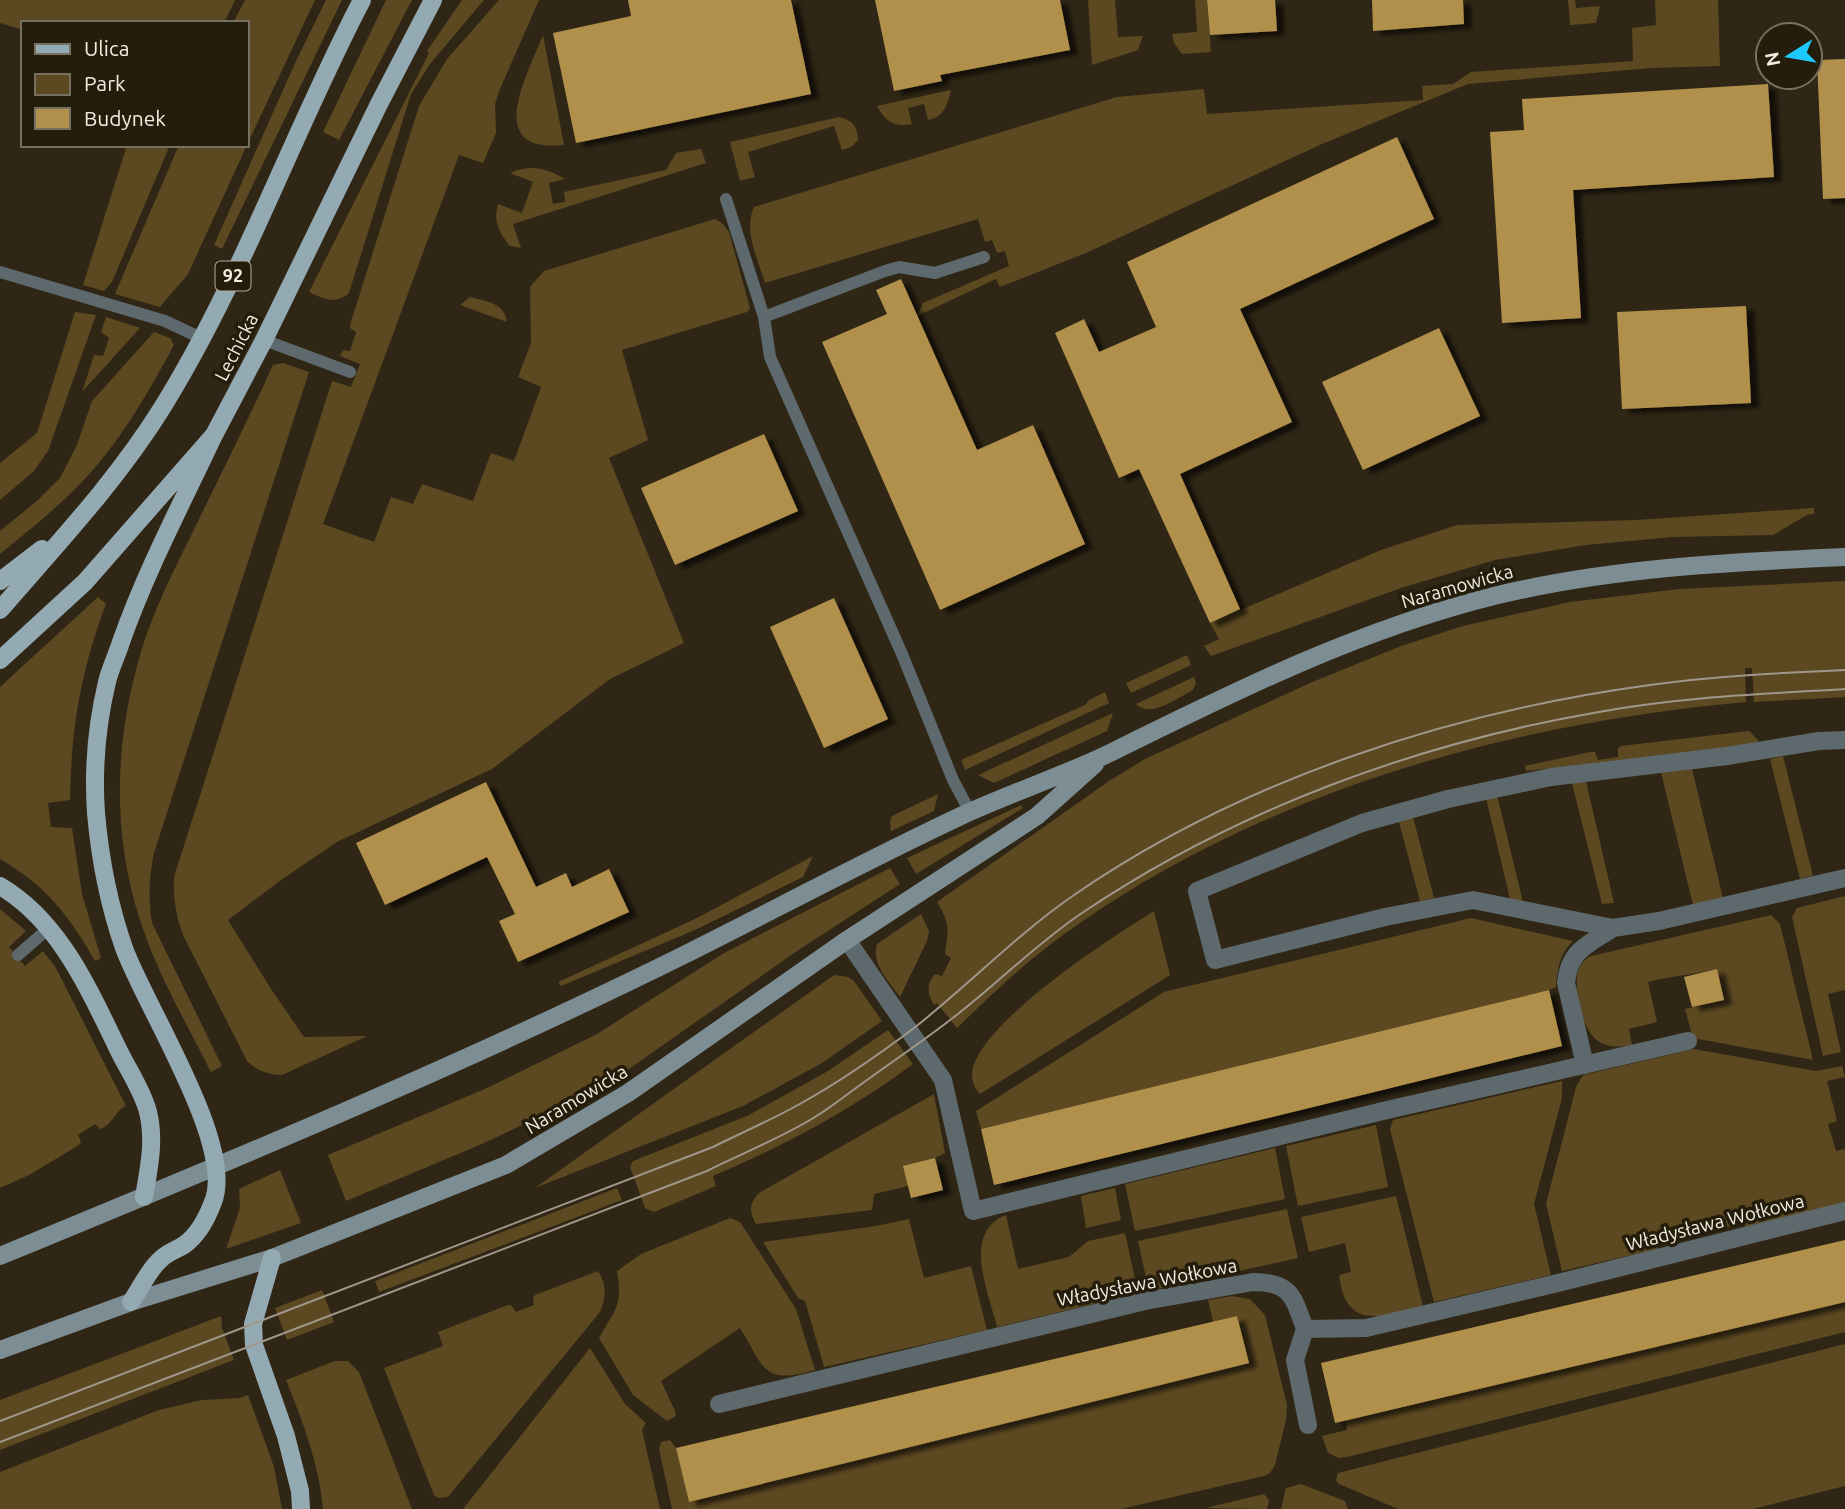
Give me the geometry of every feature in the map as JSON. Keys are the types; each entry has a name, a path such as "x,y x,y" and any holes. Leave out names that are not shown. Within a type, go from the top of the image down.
{"main road":[{"name":"Lechicka","path":"0,610 119,471 162,408 238,268 362,0"},
{"name":"Lechicka","path":"0,660 85,582 214,435 433,0"},
{"path":"131,1302 160,1259 186,1244 201,1226 215,1200 217,1165 194,1091 143,992 124,948 114,915 102,862 96,813 99,726 107,681 135,601 214,435"},
{"path":"0,581 68,531"},
{"path":"0,886 31,908 72,960 148,1110 152,1155 144,1197"},
{"path":"272,1258 253,1324 254,1345 286,1436 300,1491 301,1509"}],"street":[{"name":"Naramowicka","path":"0,1256 450,1066 684,955 891,849 970,812 1106,755 1221,699 1349,643 1451,607 1534,587 1603,576 1845,557"},
{"path":"1845,740 1819,741 1727,756 1542,778 1448,799 1362,823 1197,891 1215,960 1385,917 1473,900 1613,928 1659,921 1845,878"},
{"name":"Naramowicka","path":"0,1350 131,1302 272,1258 506,1165 628,1093 847,940 1037,816 1106,755"},
{"path":"1585,1065 1566,983 1567,971 1575,953 1613,928"},
{"path":"847,940 943,1080 973,1211 1688,1041"},
{"name":"Władysława Wołkowa","path":"719,1404 1145,1301 1252,1282 1270,1282 1286,1289 1305,1329 1366,1328 1845,1211"},
{"path":"1305,1329 1295,1360 1308,1425"}],"lane":[{"path":"726,199 764,317 770,357 902,654 953,780 970,812"},
{"path":"764,317 899,267 935,273 984,257"},
{"path":"0,272 164,321 201,338"},
{"path":"264,340 350,372"},
{"path":"18,955 49,928"}],"green space":[{"path":"0,0 235,0 225,21 21,21 21,29 0,23"},
{"path":"245,0 315,0 248,143 248,21 234,21"},
{"path":"326,0 342,0 222,249 214,245"},
{"path":"386,0 412,0 339,140 323,132"},
{"path":"462,0 484,0 430,64 411,94 349,293 334,300 309,292 429,53 427,51"},
{"path":"499,0 539,0 500,89 495,104 496,133 483,163 459,155 323,524 374,542 391,497 413,504 422,484 473,501 491,453 514,461 541,387 518,377 531,343 530,287 544,271 715,219 729,232 750,308 747,312 622,350 648,440 609,458 684,643 610,679 492,769 337,842 228,920 304,1037 367,1036 282,1075 272,1074 247,1061 183,935 176,906 174,877 332,381 351,387 360,364 340,356 343,350 350,351 356,332 350,325 419,106 447,59"},
{"path":"1088,0 1115,0 1118,37 1143,36 1138,50 1092,65"},
{"path":"1195,0 1207,0 1211,52 1182,54 1174,43 1172,34 1197,32"},
{"path":"1568,0 1575,0 1576,8 1600,6 1596,23 1570,25"},
{"path":"1655,0 1718,0 1720,66 1651,68 1468,84 1322,144 1086,253 1000,287 996,279 917,316 923,303 1009,266 1005,251 997,253 992,240 985,242 978,219 765,283 753,245 750,226 754,207 1117,97 1204,89 1207,114 1423,100 1422,86 1453,84 1471,72 1633,61 1632,28 1656,25"},
{"path":"543,35 564,145 539,144 524,137 517,124 521,89"},
{"path":"951,90 944,109 938,116 928,120 924,104 908,108 912,124 900,125 891,122 877,106"},
{"path":"839,117 851,122 857,131 858,140 851,147 842,150 834,126 748,152 755,177 740,181 730,142"},
{"path":"126,147 169,147 112,282 104,291 83,285"},
{"path":"178,147 246,147 188,274 160,307 115,294"},
{"path":"701,149 706,163 513,224 521,248 510,246 498,227 498,204 522,213 533,182 510,173 538,168 565,179 549,183 553,204 565,202 564,192 666,170 676,153"},
{"path":"470,297 499,307 507,322 460,305"},
{"path":"75,312 96,315 48,451 33,472 0,500 0,463 37,433"},
{"path":"106,317 140,328 82,392 94,355 103,356 109,338 101,332"},
{"path":"154,332 170,338 174,345 119,437 77,487 0,554 0,531 60,478 77,445 92,401"},
{"path":"283,363 309,372 154,853 150,879 152,923 222,1066 211,1072 155,960 131,888 121,824 124,727 137,664 173,572 273,365"},
{"path":"1814,508 1814,514 1807,515 1773,535 1673,537 1586,545 1495,560 1404,587 1211,656 1204,646 1219,639 1210,623 1381,550 1457,525 1636,520"},
{"path":"1845,581 1845,697 1754,702 1752,668 1745,668 1746,702 1562,728 1471,749 1382,775 1294,808 1209,846 1128,892 1051,944 1003,984 957,1028 937,1003 934,1005 932,1001 928,989 930,982 935,974 942,976 951,958 945,954 947,928 945,916 937,902 1109,781 1145,759 1310,683 1401,646 1463,626 1570,602 1679,589"},
{"path":"98,597 106,604 90,652 79,700 70,800 48,803 51,827 72,828 82,894 101,958 95,961 76,929 55,903 31,880 0,859 0,687"},
{"path":"1187,655 1191,665 1131,693 1126,683"},
{"path":"1194,677 1196,683 1193,690 1164,706 1149,709 1136,704"},
{"path":"1105,692 1109,703 965,770 961,760 1085,705"},
{"path":"1113,713 1107,731 994,783 978,775"},
{"path":"1749,731 1758,740 1758,744 1526,771 1525,766 1590,752 1595,752 1598,760 1618,757 1618,748 1621,746"},
{"path":"1783,756 1813,876 1800,879 1770,759"},
{"path":"1692,769 1723,898 1693,905 1661,772"},
{"path":"1586,781 1614,903 1602,904 1572,783"},
{"path":"938,794 934,811 891,831 892,816"},
{"path":"1497,795 1523,902 1510,899 1486,798"},
{"path":"1021,805 1023,808 916,874 907,858"},
{"path":"1413,817 1434,898 1420,901 1399,822"},
{"path":"813,856 803,877 695,930 561,986 558,982 693,920"},
{"path":"890,868 900,884 797,951 619,1076 592,1092 482,1144 346,1201 328,1155 487,1088 597,1034 724,953"},
{"path":"1845,896 1845,990 1828,994 1841,1052 1823,1056 1792,917 1797,908"},
{"path":"0,909 26,931 9,947 25,966 43,951 56,968 126,1106 104,1127 100,1129 95,1124 78,1135 81,1142 79,1145 29,1175 0,1188"},
{"path":"1154,911 1170,975 980,1094 972,1075 979,1055 995,1032 1049,984"},
{"path":"921,914 929,931 927,941 900,997 879,966 877,944"},
{"path":"1771,915 1780,924 1813,1060 1693,1038 1685,1009 1724,1000 1717,969 1648,982 1657,1022 1629,1029 1632,1045 1610,1046 1590,1033 1583,1016 1577,977 1581,965 1591,956"},
{"path":"1471,918 1573,941 1560,962 1556,987 981,1129 976,1111 1164,992"},
{"path":"834,975 848,977 854,981 882,1021 822,1063 743,1106 535,1188"},
{"path":"888,1030 913,1064 866,1097 816,1126 713,1176 716,1186 654,1212 645,1208 630,1167 633,1161 747,1116 828,1071"},
{"path":"1694,1049 1816,1071 1842,1066 1845,1077 1827,1081 1837,1121 1828,1124 1836,1151 1845,1149 1845,1204 1745,1228 1744,1223 1673,1240 1671,1234 1656,1238 1658,1249 1562,1271 1546,1204 1576,1087 1583,1075"},
{"path":"1562,1081 1562,1098 1534,1204 1551,1275 1434,1302 1390,1129 1393,1120"},
{"path":"934,1094 945,1153 935,1158 908,1186 874,1194 872,1210 756,1224 751,1208 759,1193"},
{"path":"1376,1125 1388,1187 1298,1206 1286,1146"},
{"path":"1275,1148 1285,1199 1135,1231 1125,1184"},
{"path":"280,1170 301,1223 226,1249 240,1208 239,1189"},
{"path":"617,1188 622,1200 379,1292 375,1281"},
{"path":"1115,1188 1121,1220 1086,1228 1081,1196"},
{"path":"1396,1196 1423,1306 1380,1316 1368,1316 1349,1305 1343,1293 1339,1275 1351,1272 1345,1243 1309,1252 1301,1217"},
{"path":"1287,1209 1298,1258 1149,1291 1138,1241"},
{"path":"1006,1215 1018,1269 1069,1257 1088,1241 1125,1233 1138,1293 997,1327 984,1282 981,1249 984,1235 992,1223"},
{"path":"730,1218 740,1222 796,1309 815,1370 784,1376 774,1374 760,1362 740,1328 661,1381 676,1416 667,1421 633,1395 599,1338 618,1300 617,1271 641,1254"},
{"path":"909,1219 924,1278 971,1266 987,1330 824,1367 805,1301 798,1298 763,1242"},
{"path":"598,1271 605,1291 600,1312 448,1497 438,1498 434,1495 384,1368 443,1346 438,1332 508,1305 516,1312 534,1305 535,1295"},
{"path":"322,1290 334,1322 287,1340 275,1308"},
{"path":"1232,1296 1250,1299 1265,1315 1287,1405 1275,1465 1270,1473 1264,1476 1121,1509 672,1509 659,1449 661,1442 670,1440 676,1448 689,1502 1249,1362 1237,1316 1213,1322 1208,1300"},
{"path":"1845,1302 1845,1332 1347,1457 1339,1458 1328,1453 1322,1436 1347,1430 1345,1420"},
{"path":"221,1316 222,1328 234,1360 0,1450 0,1400"},
{"path":"1845,1344 1845,1486 1753,1509 1398,1509 1339,1484 1336,1480 1338,1473"},
{"path":"590,1348 625,1404 646,1423 642,1430 660,1509 463,1509"},
{"path":"335,1361 348,1361 359,1372 412,1509 323,1509 314,1459 286,1380"},
{"path":"248,1395 274,1467 282,1509 0,1509 0,1472 159,1410 202,1400 240,1398"},
{"path":"1301,1484 1345,1501 1348,1509 1281,1509 1286,1488"},
{"path":"1264,1494 1269,1500 1267,1509 1205,1508"}],"building":[{"path":"628,0 791,0 811,94 576,143 553,33 631,16"},
{"path":"875,0 1060,0 1070,50 940,75 942,81 894,91"},
{"path":"1207,0 1275,0 1277,31 1210,35"},
{"path":"1372,0 1463,0 1464,24 1373,31"},
{"path":"1845,59 1845,198 1823,199 1818,91 1824,91 1824,60"},
{"path":"1754,85 1754,91 1768,91 1774,177 1573,190 1581,318 1502,323 1490,132 1524,130 1522,99"},
{"path":"1397,137 1434,219 1240,309 1292,422 1180,474 1240,609 1210,623 1139,469 1119,478 1055,333 1084,319 1099,352 1156,327 1127,262"},
{"path":"901,279 977,450 1033,425 1085,544 940,610 822,342 887,314 876,290"},
{"path":"1746,306 1751,403 1622,409 1617,312"},
{"path":"1439,328 1480,416 1363,470 1322,382"},
{"path":"764,434 798,511 675,565 641,488"},
{"path":"834,598 888,719 824,748 770,627"},
{"path":"486,782 536,887 566,873 572,887 609,869 629,912 518,962 499,921 515,914 487,857 385,905 356,843"},
{"path":"1717,969 1724,1000 1692,1007 1684,977"},
{"path":"1549,990 1562,1046 994,1185 981,1129"},
{"path":"935,1158 943,1190 911,1198 903,1166"},
{"path":"1845,1240 1845,1302 1335,1423 1321,1363"},
{"path":"1237,1316 1249,1363 689,1502 676,1448"}],"tram line":[{"path":"0,1421 713,1147 777,1116 813,1097 872,1059 934,1012 1032,927 1074,895 1138,854 1206,817 1277,785 1424,733 1575,697 1699,679 1845,670"},
{"path":"0,1442 707,1171 775,1139 822,1113 933,1033 1082,913 1202,842 1265,812 1396,762 1531,725 1691,699 1845,689"}]}
